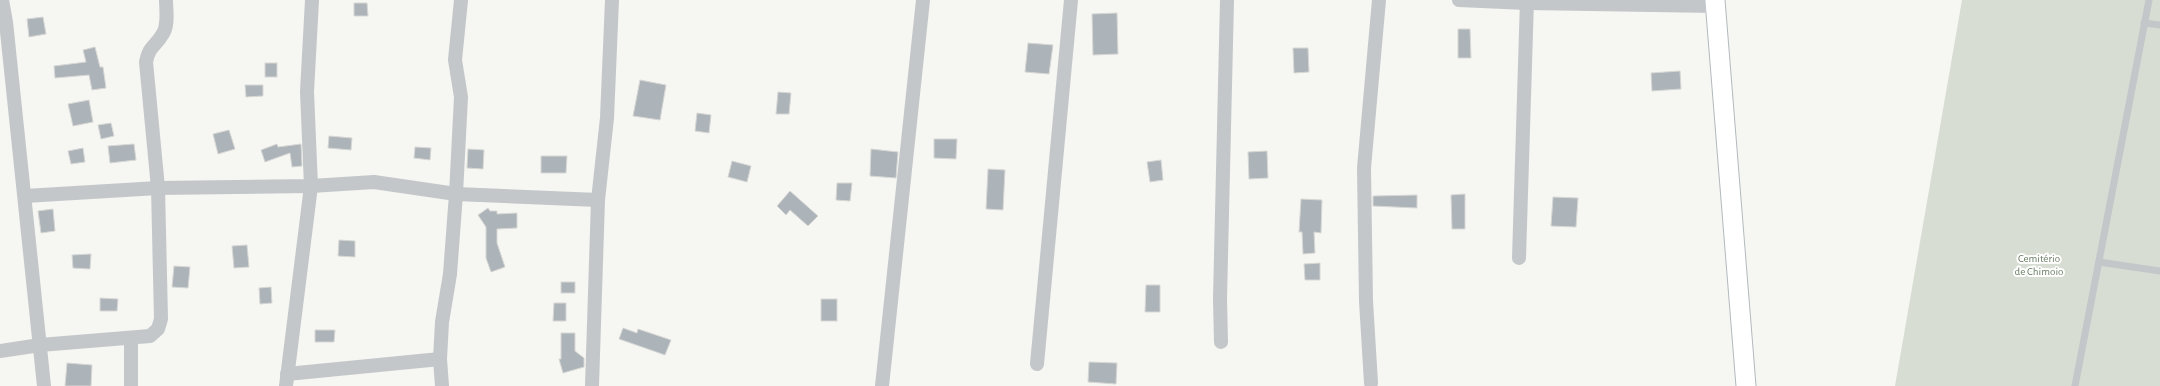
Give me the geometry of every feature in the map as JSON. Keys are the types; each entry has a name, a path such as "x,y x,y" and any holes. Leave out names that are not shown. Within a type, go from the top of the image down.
{"street":[{"path":"2,0 6,22 45,384"},
{"path":"0,351 40,345 150,336 158,329 161,319 158,188 146,62 148,51 163,35 166,0"},
{"path":"312,0 307,92 311,186 287,380 440,359"},
{"path":"442,386 440,359 442,322 450,274 461,97 455,60 461,0"},
{"path":"592,386 598,200 607,118 612,0"},
{"path":"882,386 923,0"},
{"path":"1037,364 1071,0"},
{"path":"1221,342 1220,299 1227,0"},
{"path":"1371,383 1366,301 1364,168 1379,0"},
{"path":"1458,0 1716,3 1746,386"},
{"path":"1519,258 1527,2"},
{"path":"24,196 158,188 311,186 374,182 456,194 598,200"},
{"path":"131,338 131,386"}],"lane":[{"path":"2075,386 2149,0"},
{"path":"2144,23 2160,25"},
{"path":"2099,262 2160,271"}],"green space":[{"name":"Cemitério de Chimoio","path":"1962,0 2160,0 2160,386 1895,386"}],"building":[{"path":"354,3 367,3 368,16 354,16"},
{"path":"1117,13 1118,54 1093,55 1092,14"},
{"path":"43,17 46,34 29,37 27,19"},
{"path":"1458,29 1470,29 1471,58 1458,58"},
{"path":"1028,43 1053,45 1049,74 1025,72"},
{"path":"95,47 100,67 103,67 106,88 92,90 89,75 55,78 54,66 86,62 83,50"},
{"path":"1293,48 1308,48 1309,72 1294,73"},
{"path":"265,63 277,63 277,77 265,77"},
{"path":"1680,71 1681,89 1652,91 1651,73"},
{"path":"640,80 666,85 660,120 633,116"},
{"path":"245,85 263,85 263,96 246,97"},
{"path":"778,92 791,93 789,114 776,114"},
{"path":"89,100 93,122 73,126 68,104"},
{"path":"697,113 711,115 709,133 695,131"},
{"path":"111,123 114,136 101,139 98,125"},
{"path":"229,130 235,149 218,154 213,134"},
{"path":"329,136 352,138 351,150 328,148"},
{"path":"934,139 957,139 956,159 934,158"},
{"path":"134,144 136,160 110,163 108,146"},
{"path":"277,144 278,147 301,144 302,166 292,167 290,153 265,162 261,150"},
{"path":"415,147 431,148 430,160 414,158"},
{"path":"83,148 85,162 71,164 68,151"},
{"path":"468,149 484,150 483,169 467,168"},
{"path":"871,149 898,152 896,178 870,176"},
{"path":"1267,151 1268,178 1249,179 1248,152"},
{"path":"541,156 567,156 566,173 541,173"},
{"path":"1161,160 1163,180 1150,182 1147,162"},
{"path":"732,161 751,166 747,182 728,177"},
{"path":"988,169 1005,170 1003,210 986,209"},
{"path":"837,183 852,183 850,201 836,200"},
{"path":"790,191 818,216 808,226 790,210 786,215 777,206"},
{"path":"1465,194 1465,229 1452,229 1451,195"},
{"path":"1417,195 1417,208 1373,206 1373,196"},
{"path":"1553,197 1578,198 1576,227 1551,226"},
{"path":"1301,199 1322,200 1321,233 1314,232 1315,253 1303,254 1302,232 1299,232"},
{"path":"488,208 490,211 497,211 497,214 517,213 517,228 497,229 497,243 505,267 491,272 486,258 486,227 478,215"},
{"path":"53,209 55,231 41,233 38,211"},
{"path":"339,240 355,241 355,257 338,256"},
{"path":"247,245 249,267 234,268 232,246"},
{"path":"91,254 90,269 73,268 72,255"},
{"path":"1320,263 1320,280 1305,280 1304,264"},
{"path":"174,266 190,267 188,288 172,287"},
{"path":"561,282 575,282 575,293 561,293"},
{"path":"1146,285 1160,285 1160,312 1145,312"},
{"path":"271,287 272,303 260,304 259,288"},
{"path":"100,298 118,299 117,311 100,311"},
{"path":"821,299 837,299 837,321 821,321"},
{"path":"554,303 566,303 566,321 553,321"},
{"path":"623,328 637,333 638,329 671,340 665,355 619,339"},
{"path":"315,330 335,330 334,342 315,342"},
{"path":"561,333 575,333 575,351 584,358 584,367 563,373 559,359 561,359"},
{"path":"1089,362 1117,363 1116,384 1088,382"},
{"path":"67,363 92,365 91,386 65,386"}]}
